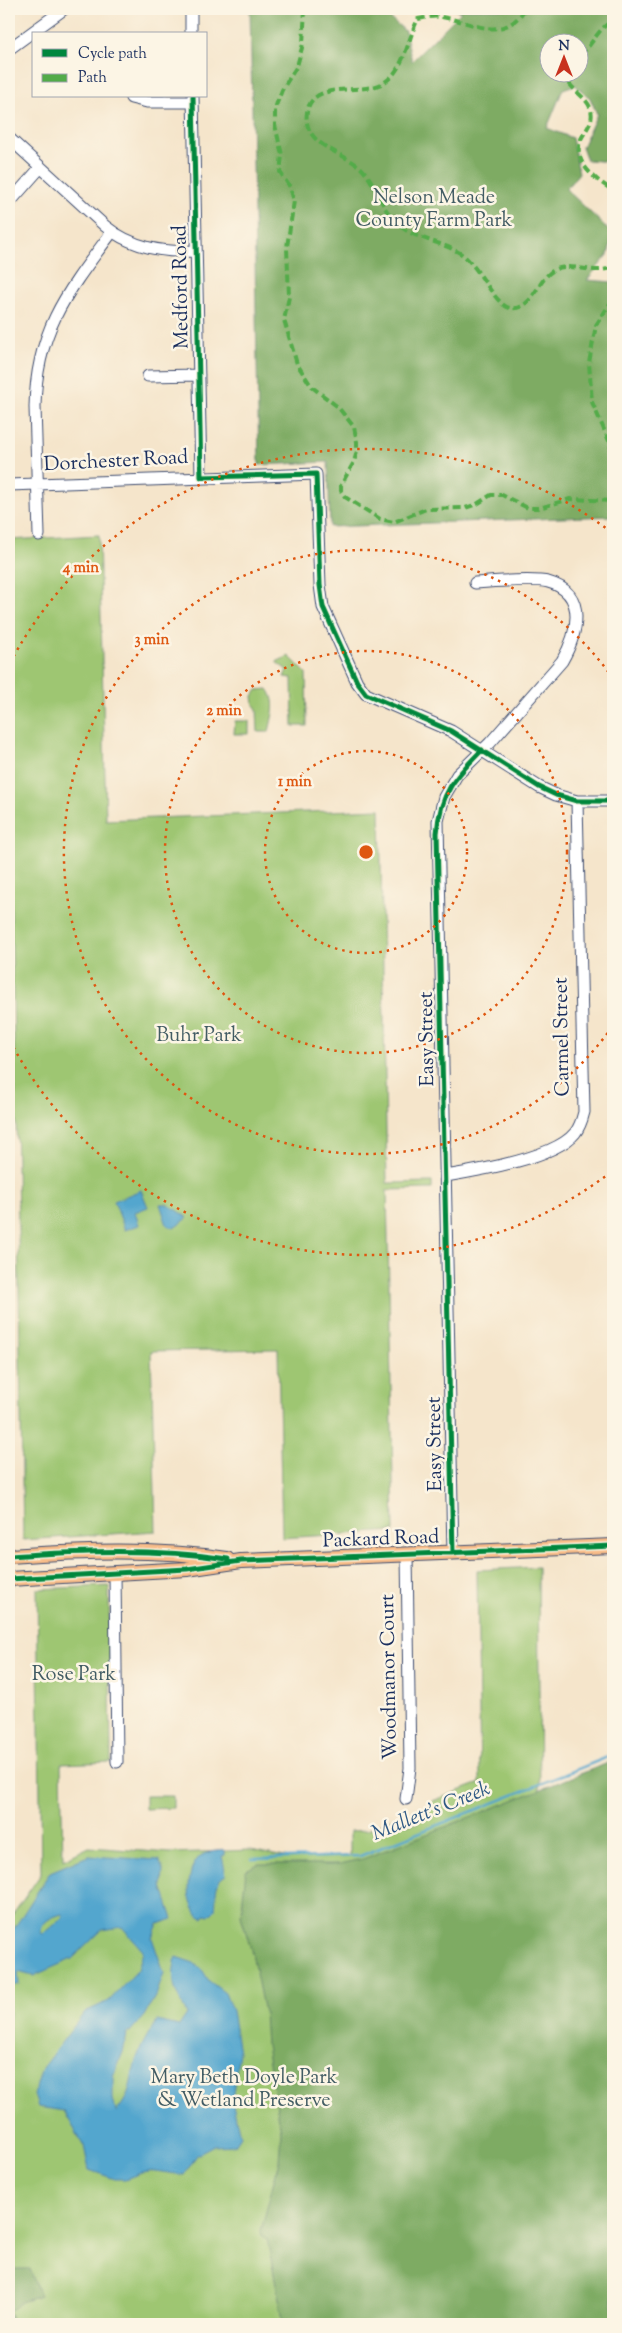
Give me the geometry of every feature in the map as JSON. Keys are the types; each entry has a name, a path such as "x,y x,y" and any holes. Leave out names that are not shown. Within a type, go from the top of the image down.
{"main road":[{"name":"Packard Road","path":"9,1579 187,1569 241,1561 613,1546"},
{"name":"Packard Road","path":"9,1556 139,1550 186,1553 241,1561"},
{"path":"51,1576 76,1569 144,1565 148,1562 148,1558 139,1550"},
{"path":"9,1573 23,1572 30,1568 32,1560 28,1555"}],"street":[{"path":"32,32 64,9"},
{"path":"191,9 191,32"},
{"path":"9,49 32,32"},
{"path":"131,98 147,102 193,99"},
{"name":"Medford Road","path":"193,99 201,477"},
{"path":"9,138 112,232 128,241 155,250 196,251"},
{"path":"9,203 40,168"},
{"path":"39,534 35,388 46,336 65,296 112,232"},
{"path":"148,376 199,375"},
{"name":"Dorchester Road","path":"9,486 316,474 321,597 327,617 361,689 372,697 451,731 482,750"},
{"name":"Easy Street","path":"453,1553 438,821 442,804 450,785 562,661 571,646 577,628 578,616 568,595 558,586 546,581 475,583"},
{"path":"482,750 540,787 577,801 613,801"},
{"name":"Carmel Street","path":"446,1176 481,1170 554,1148 575,1134 581,1123 584,1112 577,801"},
{"name":"Woodmanor Court","path":"406,1799 410,1768 407,1554"},
{"path":"115,1572 117,1762"}],"green space":[{"name":"Nelson Meade County Farm Park","path":"250,9 380,9 405,31 412,61 461,12 453,9 613,9 613,162 587,160 582,147 597,114 590,98 575,85 563,89 547,128 572,138 579,173 566,189 613,234 608,255 587,280 613,282 613,516 330,527 328,462 259,465"},
{"name":"Buhr Park","path":"99,535 106,820 380,809 387,1183 432,1182 432,1189 387,1190 394,1531 282,1538 278,1349 151,1351 156,1531 23,1540 9,828 9,540"},
{"path":"289,656 306,673 307,726 293,726 292,678 284,677 287,670 276,662"},
{"path":"268,689 273,699 273,715 269,732 258,732 257,709 254,705 253,696 257,690"},
{"path":"235,721 249,721 249,734 234,734"},
{"name":"Mary Beth Doyle Park & Wetland Preserve","path":"538,1567 540,1797 613,2059 547,2324 9,2324 9,1920 41,1874 37,1589 109,1586 111,1762 61,1764 63,1860 89,1847 171,1853 251,1850 289,1858 350,1856 350,1831 367,1830 391,1819 398,1823 416,1823 424,1815 430,1802 480,1783 477,1570"},
{"path":"613,1761 613,2324 284,2324 267,2239 262,2236 261,2231 279,2161 281,2132 266,2045 264,2013 252,1953 241,1916 246,1870 258,1864 340,1864 363,1859"},
{"path":"145,1796 173,1796 173,1808 145,1809"},
{"path":"9,2269 30,2269 40,2296 21,2302 9,2312"},
{"path":"9,2312 14,2324 9,2324"}],"water":[{"path":"141,1190 148,1207 135,1212 139,1225 125,1230 114,1201"},
{"path":"160,1204 167,1204 188,1218 174,1228 167,1225"},
{"path":"225,1850 225,1855 222,1856 226,1875 217,1885 215,1910 209,1916 205,1915 203,1918 192,1906 190,1897 189,1887 192,1868 196,1860 202,1855"},
{"path":"88,1856 159,1860 163,1870 162,1886 173,1919 158,1924 152,1938 164,1973 157,1993 144,2016 127,2035 123,2052 113,2077 113,2099 116,2112 128,2092 140,2050 157,2021 179,2026 187,2014 175,1987 176,1957 194,1963 203,1971 209,1981 225,1993 232,2011 239,2052 232,2100 240,2136 234,2145 214,2146 197,2155 184,2175 155,2171 141,2173 125,2179 115,2179 89,2170 84,2146 64,2111 38,2107 34,2095 42,2068 85,2012 109,2001 138,1970 143,1951 122,1927 102,1930 72,1959 33,1976 18,1972 19,1984 9,1987 9,1937 50,1872","holes":["62,1914 63,1917 44,1934 41,1933 43,1925 48,1920"]}],"waterway":[{"name":"Mallett's Creek","path":"252,1859 360,1856 613,1755"}],"marked path":[{"path":"305,9 303,44 297,66 282,90 275,108 275,125 282,155 280,172 290,187 294,201 287,247 289,297 284,320 297,364 312,387 338,407 354,427 357,451 354,462 341,485 341,491 345,497 380,519 394,522 426,509 465,508 477,504 491,495 502,495 528,508 539,508 570,499 613,501"},
{"path":"525,9 516,20 507,26 497,28 476,26 442,17 418,19 404,56 394,73 387,80 379,85 337,90 317,96 311,102 307,112 307,123 311,133 317,140 361,168 372,182 394,221 415,235 460,253 474,266 504,306 518,308 524,305 530,300 548,274 554,270 567,267 598,270 613,267"},
{"path":"590,45 603,27 613,21"},
{"path":"568,82 589,105 592,114 581,139 579,155 593,176 613,190"},
{"path":"613,299 596,325 589,363 592,402 609,441 613,458"}],"cycle path":[{"path":"193,98 201,477 316,474 320,585 323,607 357,682 366,694 451,731 539,787 556,795 577,801 613,801"},
{"path":"453,1553 437,833 445,796 464,769 482,750"},
{"path":"9,1579 187,1569 241,1561 613,1546"},
{"path":"9,1556 146,1552 228,1559"}],"park label":[{"name":"Rose Park","path":"74,1675"}]}
